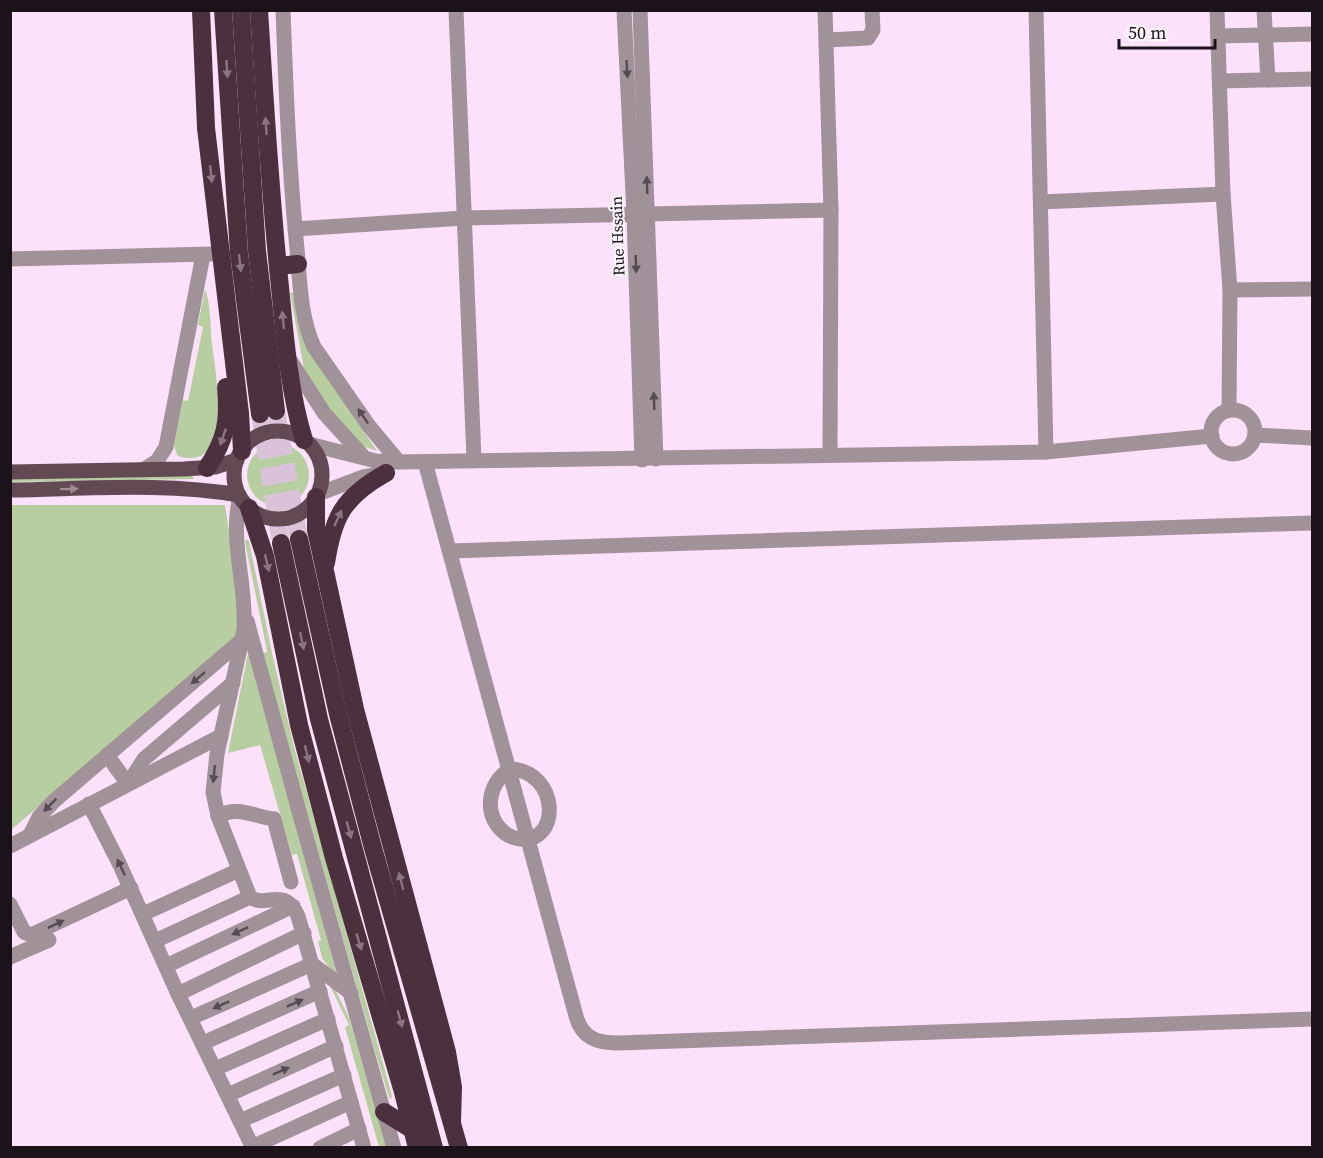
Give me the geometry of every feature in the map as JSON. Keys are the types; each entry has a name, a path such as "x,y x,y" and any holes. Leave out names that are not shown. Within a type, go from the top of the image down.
{"highway":[{"path":"201,10 212,254 231,339 240,413 239,456"},
{"path":"223,10 239,253 268,412 241,10"},
{"path":"259,10 270,198 287,355 297,417 307,442"},
{"path":"278,266 298,264"},
{"path":"207,468 218,450 226,429 228,407 224,367 231,339"},
{"path":"325,574 332,530 342,508 369,482 392,468"},
{"path":"317,496 316,530 355,709 447,1052 453,1087 452,1122"},
{"path":"243,500 263,548 299,725 334,858 403,1092 424,1142"},
{"path":"424,1142 319,719 290,541 370,837 459,1148"},
{"path":"384,1113 424,1142"}],"main road":[{"path":"270,432 294,434 307,442 321,462 322,484 310,507 301,513 279,520 258,514 243,500 235,478 239,456 250,442 270,432"},
{"path":"10,472 184,470 207,468 239,456"},
{"path":"10,490 143,488 203,490 243,500"}],"street":[{"path":"284,10 295,229 305,323 314,347 369,426 392,468"},
{"path":"456,10 474,460"},
{"name":"Rue Hssain","path":"624,10 641,215"},
{"name":"Rue Hssain","path":"640,10 641,215 649,460"},
{"path":"825,10 831,210 830,455"},
{"path":"827,40 868,38 873,30 872,10"},
{"path":"1036,10 1046,452"},
{"path":"1217,10 1223,194 1230,290 1229,410"},
{"path":"1264,10 1268,80"},
{"path":"1218,36 1312,34"},
{"path":"1220,81 1312,79"},
{"path":"1041,202 1223,194"},
{"path":"295,229 464,218 831,210"},
{"path":"10,259 212,254 166,447 157,461 143,470"},
{"path":"1230,290 1312,289"},
{"path":"287,355 319,406 364,457"},
{"path":"1236,410 1249,416 1255,429 1255,435 1253,442 1244,451 1231,453 1219,448 1212,436 1213,422 1223,412 1236,410"},
{"path":"1255,435 1312,438"},
{"path":"317,496 363,477 392,468 425,462 1046,452 1212,436"},
{"path":"307,442 364,457 392,468"},
{"path":"166,447 172,461 184,470"},
{"path":"425,462 576,1017 584,1034 596,1041 618,1043 1312,1019"},
{"path":"243,500 235,530 244,609 394,1148"},
{"path":"450,551 1312,523"},
{"path":"244,609 242,640 220,736 213,780 218,816 250,897 257,901 281,900 293,906 298,916 364,1148"},
{"path":"30,835 46,808 242,640"},
{"path":"128,784 144,759 233,683"},
{"path":"10,846 220,736"},
{"path":"107,755 128,784"},
{"path":"510,769 531,775 543,787 548,798 547,823 540,833 528,839 514,838 506,834 499,828 492,816 490,801 494,787 502,775 510,769"},
{"path":"89,804 253,1147 351,1102"},
{"path":"218,816 237,810 254,813 265,819 274,819 291,882"},
{"path":"143,914 239,870"},
{"path":"12,908 24,932 33,935 131,888"},
{"path":"155,941 250,897"},
{"path":"166,966 293,906"},
{"path":"178,994 304,933"},
{"path":"10,957 49,940"},
{"path":"312,964 351,993"},
{"path":"191,1018 312,964"},
{"path":"203,1043 320,991"},
{"path":"215,1069 328,1019"},
{"path":"228,1095 336,1046"},
{"path":"240,1121 344,1075"},
{"path":"320,1148 359,1129"}],"green space":[{"path":"205,289 216,372 218,411 216,429 212,444 203,455 185,458 177,455 174,445 183,400 188,401 203,327 198,325"},
{"path":"295,292 326,375 377,451 357,444 315,395 304,369 290,293"},
{"path":"272,444 284,444 300,453 307,463 309,475 307,487 300,497 284,506 272,506 261,501 252,492 247,481 247,469 252,458 261,449"},
{"path":"192,476 194,478 192,479 11,482 10,479"},
{"path":"11,505 225,505 244,630 11,830"},
{"path":"247,539 294,747 391,1099 377,1058 263,652 267,651 245,542"},
{"path":"248,653 337,974 334,974 322,958 318,941 321,940 297,854 292,855 260,745 228,753"},
{"path":"333,985 349,1018 387,1147 379,1147 345,1027 349,1025 330,986"}],"tunnel":[{"path":"276,411 299,539"},
{"path":"260,414 281,543"}]}
